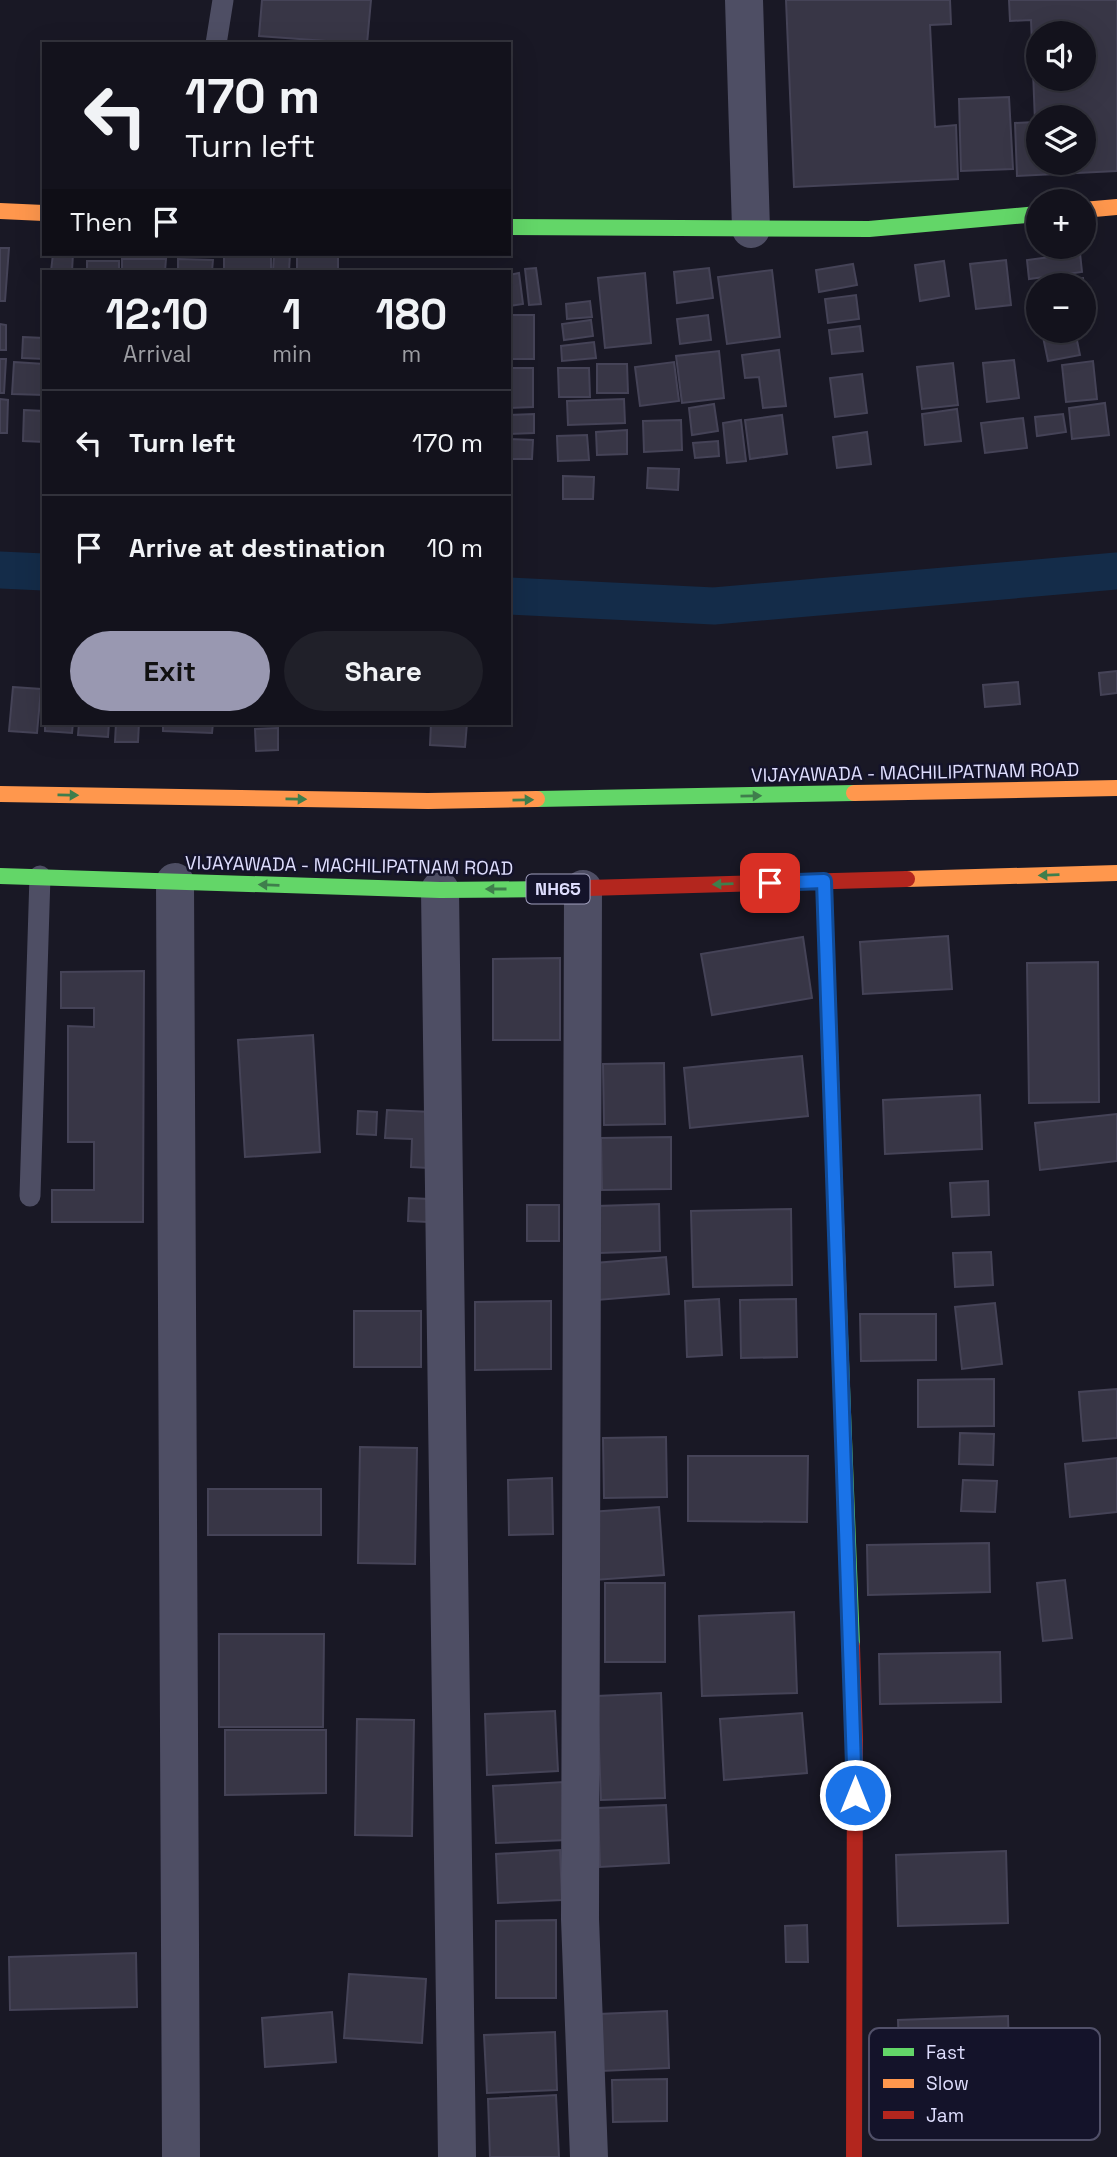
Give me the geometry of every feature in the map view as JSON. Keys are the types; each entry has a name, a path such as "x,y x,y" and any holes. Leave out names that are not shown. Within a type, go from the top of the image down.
{"main road":[{"path":"1096,209 1117,207"},
{"path":"0,211 42,213"},
{"path":"511,227 869,229 1026,215"},
{"name":"VIJAYAWADA - MACHILIPATNAM ROAD","path":"0,794 428,801 1117,788"},
{"name":"VIJAYAWADA - MACHILIPATNAM ROAD","path":"0,876 440,890 583,889 1117,873"},
{"path":"824,881 855,1740 854,2157"}],"street":[{"path":"744,0 751,229"},
{"path":"175,882 181,2157"},
{"path":"583,889 580,1919 589,2157"},
{"path":"440,890 457,2157"}],"lane":[{"path":"216,42 223,0"},
{"path":"30,1196 40,876"}],"building":[{"path":"262,0 371,0 367,42 259,36"},
{"path":"786,0 950,0 951,24 930,25 935,127 956,125 958,179 794,187"},
{"path":"1009,0 1117,0 1117,171 1096,172 1096,105 1034,105 1034,91 1096,91 1096,21 1010,21"},
{"path":"1009,97 1013,169 961,171 959,99"},
{"path":"1026,122 1026,175 1037,175 1017,176 1015,123"},
{"path":"0,248 9,248 5,301 0,301"},
{"path":"53,256 73,256 72,270 51,270"},
{"path":"224,256 271,256 271,270 224,270"},
{"path":"274,256 290,256 289,270 273,270"},
{"path":"297,256 338,256 338,270 297,270"},
{"path":"122,259 166,259 165,270 122,270"},
{"path":"178,259 213,260 212,270 178,270"},
{"path":"1081,259 1082,272 1028,273 1027,260"},
{"path":"1006,260 1011,305 976,309 970,264"},
{"path":"87,261 119,261 119,270 87,270"},
{"path":"944,261 949,296 920,301 915,265"},
{"path":"853,264 857,285 819,292 816,270"},
{"path":"536,268 541,304 529,305 525,269"},
{"path":"709,268 713,298 677,303 674,272"},
{"path":"772,270 780,337 727,344 718,277"},
{"path":"519,273 523,304 511,306 511,275"},
{"path":"645,273 651,343 605,348 598,278"},
{"path":"856,295 859,319 828,323 825,299"},
{"path":"590,301 592,317 567,319 566,304"},
{"path":"511,315 534,315 534,359 511,359"},
{"path":"708,315 711,340 680,344 677,319"},
{"path":"591,320 593,336 564,340 562,324"},
{"path":"0,324 6,325 6,350 0,350"},
{"path":"860,326 863,351 832,354 829,330"},
{"path":"23,337 42,338 42,359 22,358"},
{"path":"594,342 596,358 562,361 561,346"},
{"path":"1044,343 1078,343 1080,355 1048,361"},
{"path":"779,350 786,406 763,408 759,377 745,378 742,355"},
{"path":"719,351 724,398 682,403 676,356"},
{"path":"0,359 6,359 4,393 0,393"},
{"path":"1014,360 1019,398 987,402 983,363"},
{"path":"1093,361 1097,399 1066,402 1062,365"},
{"path":"14,362 42,364 42,395 12,394"},
{"path":"674,362 679,401 640,406 635,367"},
{"path":"953,363 958,405 922,409 917,367"},
{"path":"597,364 627,364 628,393 597,393"},
{"path":"511,368 533,368 533,407 511,408"},
{"path":"558,368 589,368 590,397 559,397"},
{"path":"862,374 867,413 835,417 830,378"},
{"path":"0,399 8,400 7,433 0,433"},
{"path":"624,399 625,423 568,425 567,401"},
{"path":"1105,403 1109,435 1072,439 1069,408"},
{"path":"714,404 718,431 692,435 689,408"},
{"path":"957,409 961,441 925,445 922,414"},
{"path":"24,410 42,411 42,442 23,441"},
{"path":"534,414 534,433 511,434 511,415"},
{"path":"1063,414 1066,432 1037,436 1035,417"},
{"path":"782,415 787,454 750,459 745,420"},
{"path":"1023,418 1027,448 985,453 981,423"},
{"path":"681,420 682,450 644,452 643,421"},
{"path":"741,420 746,461 727,463 723,423"},
{"path":"627,430 627,454 597,455 596,432"},
{"path":"867,432 871,464 837,468 833,437"},
{"path":"587,435 589,460 558,461 557,436"},
{"path":"511,439 533,440 532,459 511,459"},
{"path":"718,441 719,456 695,458 693,443"},
{"path":"648,468 679,469 678,490 647,488"},
{"path":"563,476 594,477 593,499 563,499"},
{"path":"1117,671 1117,693 1101,695 1099,673"},
{"path":"1018,682 1020,704 985,707 983,685"},
{"path":"13,687 41,689 37,733 9,731"},
{"path":"45,725 73,725 72,733 45,731"},
{"path":"79,725 109,725 108,737 78,735"},
{"path":"116,725 139,725 138,742 115,742"},
{"path":"163,725 213,725 212,733 163,731"},
{"path":"431,725 467,725 465,747 430,745"},
{"path":"278,728 278,750 256,751 255,729"},
{"path":"948,936 952,989 863,994 860,942"},
{"path":"803,937 812,998 712,1015 701,954"},
{"path":"560,958 560,1040 493,1040 493,959"},
{"path":"1098,962 1099,1102 1029,1103 1027,963"},
{"path":"144,971 143,1222 52,1222 52,1190 94,1190 94,1142 68,1142 68,1026 94,1027 94,1008 61,1008 61,972"},
{"path":"313,1035 320,1152 245,1157 238,1040"},
{"path":"802,1056 808,1116 690,1128 684,1068"},
{"path":"664,1063 665,1124 604,1125 603,1064"},
{"path":"980,1095 982,1149 885,1154 883,1100"},
{"path":"387,1110 432,1112 429,1168 411,1167 412,1139 385,1138"},
{"path":"358,1111 377,1112 376,1135 357,1134"},
{"path":"1117,1114 1117,1161 1040,1170 1035,1123"},
{"path":"671,1137 671,1189 602,1190 601,1138"},
{"path":"988,1181 989,1215 952,1217 950,1183"},
{"path":"409,1198 429,1199 428,1222 408,1221"},
{"path":"659,1204 660,1251 599,1253 597,1206"},
{"path":"527,1205 559,1205 559,1241 527,1241"},
{"path":"791,1209 792,1285 693,1287 691,1211"},
{"path":"991,1252 993,1285 955,1287 953,1253"},
{"path":"666,1257 669,1294 597,1300 595,1263"},
{"path":"719,1299 722,1355 687,1357 685,1301"},
{"path":"796,1299 797,1357 741,1358 740,1300"},
{"path":"551,1301 551,1369 475,1370 475,1302"},
{"path":"995,1303 1002,1364 962,1369 955,1307"},
{"path":"354,1311 421,1311 421,1367 354,1367"},
{"path":"860,1314 936,1314 936,1360 861,1361"},
{"path":"994,1379 994,1426 918,1427 918,1380"},
{"path":"1117,1389 1117,1438 1083,1441 1079,1392"},
{"path":"960,1433 994,1434 993,1465 959,1464"},
{"path":"666,1437 667,1497 604,1498 603,1438"},
{"path":"360,1447 417,1448 415,1564 358,1563"},
{"path":"688,1456 808,1456 807,1522 688,1521"},
{"path":"1117,1458 1117,1512 1070,1517 1065,1464"},
{"path":"552,1478 553,1534 509,1535 508,1480"},
{"path":"963,1480 997,1481 995,1512 961,1511"},
{"path":"208,1489 321,1489 321,1535 208,1535"},
{"path":"659,1507 664,1575 594,1580 590,1512"},
{"path":"989,1543 990,1592 868,1595 867,1545"},
{"path":"1065,1580 1072,1638 1043,1641 1037,1583"},
{"path":"605,1583 665,1583 665,1662 605,1662"},
{"path":"794,1612 797,1693 702,1696 699,1616"},
{"path":"219,1634 324,1634 323,1727 219,1727"},
{"path":"1000,1652 1001,1702 880,1704 879,1654"},
{"path":"661,1693 665,1798 601,1800 597,1696"},
{"path":"555,1711 558,1771 487,1775 485,1714"},
{"path":"802,1713 807,1773 724,1780 720,1719"},
{"path":"357,1719 414,1720 412,1836 355,1835"},
{"path":"225,1730 326,1730 326,1793 225,1795"},
{"path":"564,1782 567,1840 496,1843 493,1786"},
{"path":"666,1805 669,1863 600,1867 598,1808"},
{"path":"560,1850 562,1900 498,1903 496,1854"},
{"path":"1006,1851 1008,1923 898,1926 896,1855"},
{"path":"556,1920 556,1998 496,1998 496,1921"},
{"path":"807,1925 808,1962 786,1962 785,1926"},
{"path":"136,1953 137,2007 10,2010 9,1957"},
{"path":"349,1974 426,1979 422,2043 344,2038"},
{"path":"667,2011 669,2068 601,2071 599,2014"},
{"path":"332,2012 336,2062 265,2067 262,2018"},
{"path":"1008,2016 1008,2028 898,2028 898,2020"},
{"path":"555,2032 557,2090 487,2093 484,2035"},
{"path":"667,2079 667,2121 613,2122 612,2080"},
{"path":"556,2095 559,2157 490,2157 488,2099"}],"waterway":[{"path":"0,570 42,572"},
{"path":"511,596 714,606 1117,571"}],"traffic: fast":[{"path":"511,227 869,229 1026,215"},
{"path":"537,799 854,793"},
{"path":"0,876 440,890 552,889"},
{"path":"839,1308 852,1646"}],"traffic: slow":[{"path":"1096,209 1117,207"},
{"path":"0,211 42,213"},
{"path":"854,793 1117,788"},
{"path":"0,794 428,801 537,799"},
{"path":"907,879 1117,873"},
{"path":"824,881 839,1308"}],"traffic: jam":[{"path":"552,889 907,879"},
{"path":"852,1646 855,1740 854,2157"}],"route":[{"path":"770,883 824,881 855,1795"}]}
